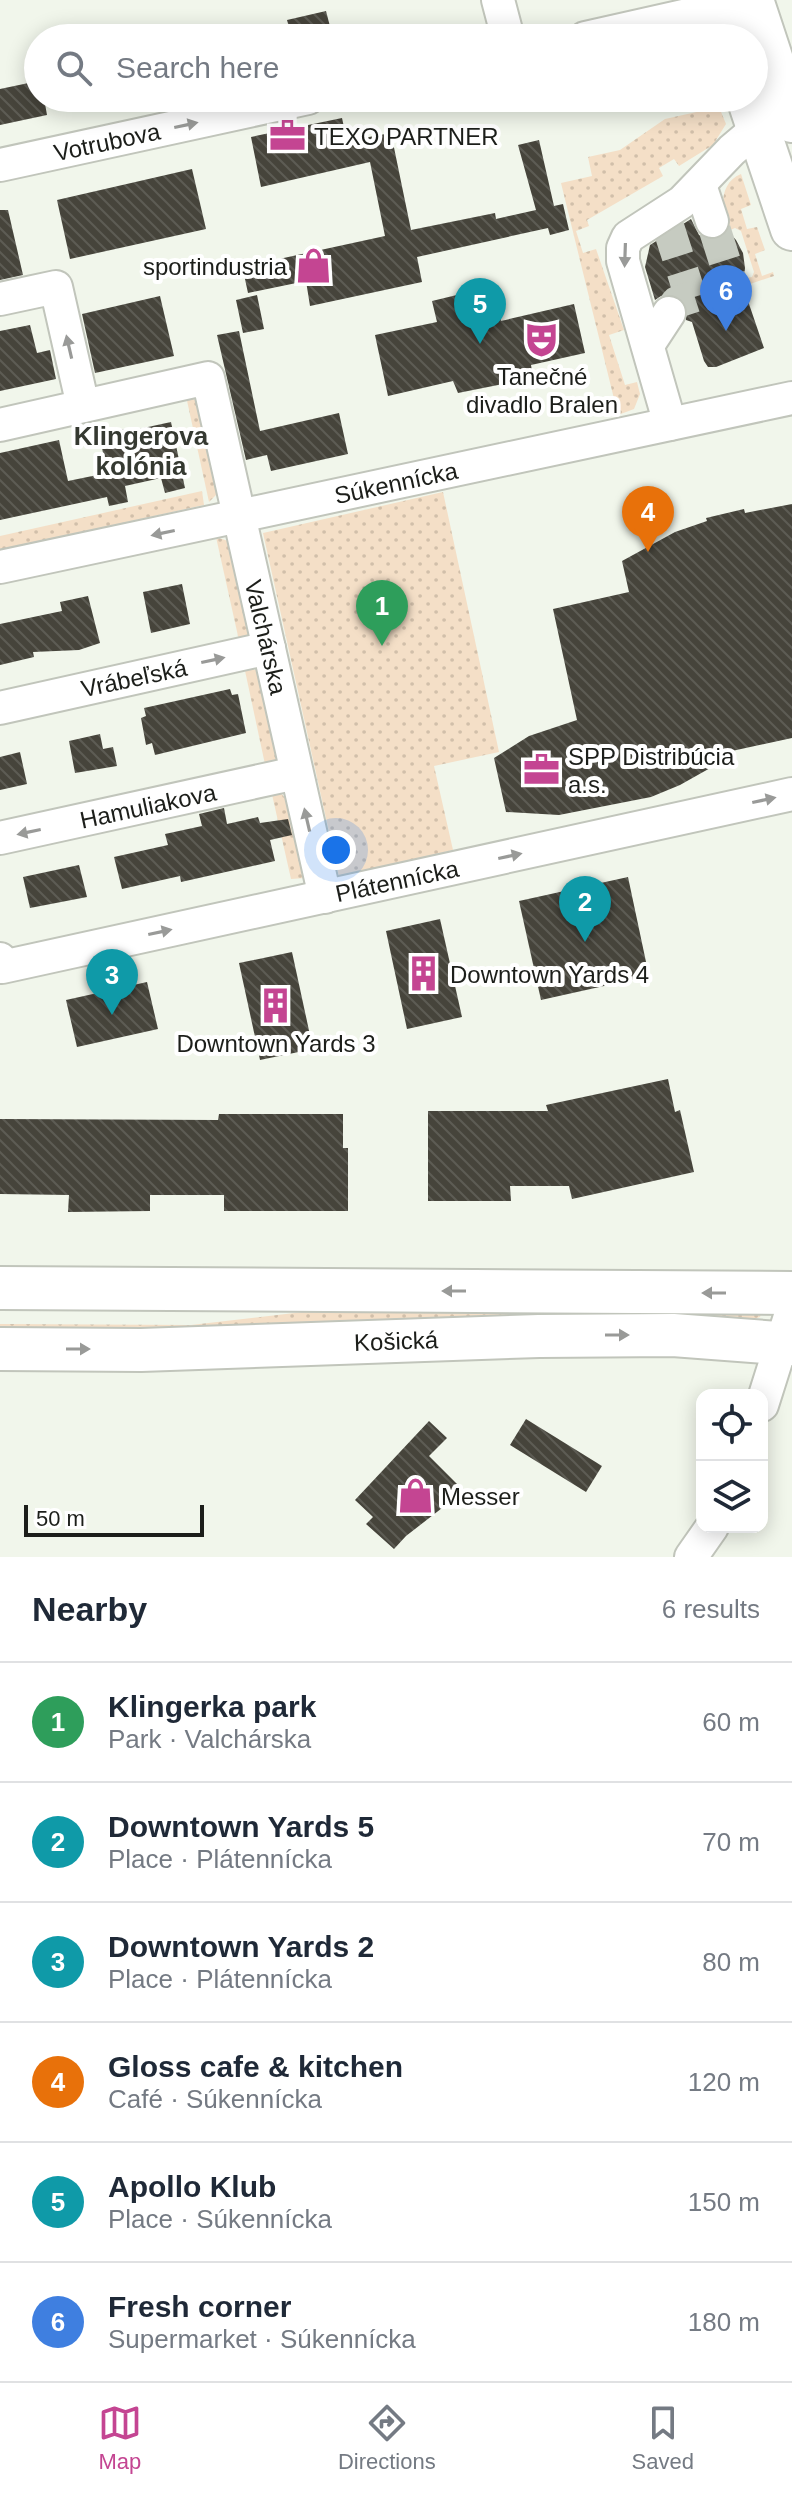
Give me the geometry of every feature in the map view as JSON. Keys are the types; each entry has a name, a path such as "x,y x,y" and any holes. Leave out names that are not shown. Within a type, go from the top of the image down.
{"main road":[{"path":"766,116 792,229"},
{"name":"Košická","path":"0,1288 792,1293"},
{"name":"Košická","path":"0,1349 141,1350 539,1336 788,1333"}],"street":[{"path":"498,0 504,24"},
{"path":"663,24 729,12"},
{"name":"Votrubova","path":"0,165 244,112"},
{"path":"670,424 623,261 623,248 628,237 676,217 732,150 766,116"},
{"path":"0,299 56,287 83,406 0,425"},
{"path":"648,345 669,313"},
{"name":"Valchárska","path":"83,406 208,378 325,897"},
{"name":"Súkennícka","path":"0,567 792,398"},
{"name":"Vrábeľská","path":"0,708 269,648"},
{"name":"Hamuliakova","path":"0,838 296,773"},
{"name":"Plátennícka","path":"1,963 325,897 792,794"},
{"path":"768,1389 788,1333"},
{"path":"691,1557 708,1533"}],"shaded area":[{"path":"696,112 721,112 726,124 713,145 679,166 674,159 659,168 663,176 587,220 589,226 576,231 583,253 596,249 624,330 609,335 625,385 637,382 640,394 634,409 618,415 561,183 592,176 588,157 620,150 665,119"},
{"path":"741,174 751,205 741,209 747,229 757,227 765,250 755,254 762,276 773,272 774,276 747,285 745,278 752,277 754,272 741,231 735,228 728,231 723,207 728,184"},
{"path":"186,396 200,402 220,483 218,493 209,502"},
{"path":"202,491 204,505 0,550 0,536"},
{"path":"443,492 499,752 434,766 453,850 339,877 263,533"},
{"path":"216,537 228,541 234,550 250,632 240,645"},
{"path":"244,666 258,671 278,750 276,760 266,769"},
{"path":"271,790 278,790 291,808 305,878 291,879"},
{"path":"328,1309 762,1311 760,1317 751,1320 486,1319 239,1332 0,1332 0,1324 191,1325"}],"building":[{"path":"326,11 329,24 288,24 287,20"},
{"path":"24,84 24,112 46,112 47,115 0,125 0,89"},
{"path":"342,118 347,141 391,133 411,230 495,213 496,219 536,210 518,145 539,140 554,206 563,204 569,230 550,235 548,228 417,257 422,282 310,306 306,281 248,293 243,270 257,267 256,264 385,236 370,162 261,187 251,137"},
{"path":"192,169 206,229 70,259 57,200"},
{"path":"0,210 8,210 23,275 0,280"},
{"path":"691,219 699,235 707,239 719,239 728,231 736,240 743,253 745,268 742,294 748,301 764,348 716,367 708,367 704,361 692,322 686,320 686,304 671,294 655,300 645,267 650,245"},
{"path":"494,286 501,321 574,304 585,353 531,365 532,371 518,374 520,380 498,385 458,393 453,381 388,396 375,335 437,322 432,301"},
{"path":"257,295 264,329 243,333 236,300"},
{"path":"160,296 174,356 95,373 82,314"},
{"path":"30,325 37,353 50,350 56,379 0,391 0,331"},
{"path":"239,331 260,431 339,413 348,454 271,471 267,455 246,460 217,335"},
{"path":"171,422 185,488 165,493 161,478 125,486 128,502 109,506 107,497 0,520 0,453 59,440 68,481 107,473 98,428 134,430"},
{"path":"792,504 792,738 709,756 712,767 651,797 559,815 506,812 494,758 529,736 577,720 553,609 629,592 622,561 675,532 707,521 706,518 744,509 745,513"},
{"path":"182,584 190,624 151,633 143,592"},
{"path":"88,596 100,643 79,650 33,652 34,657 0,665 0,624 62,611 60,602"},
{"path":"230,689 232,695 238,694 246,733 155,755 152,743 146,745 141,718 146,716 144,708"},
{"path":"100,734 103,749 113,747 117,766 75,773 69,741"},
{"path":"20,752 27,784 0,790 0,757"},
{"path":"224,808 227,824 258,817 260,823 288,819 292,835 270,840 275,861 181,882 180,876 122,889 114,857 168,845 165,834 202,826 199,814"},
{"path":"79,865 87,897 30,908 23,877"},
{"path":"628,877 649,976 541,1000 519,901"},
{"name":"Downtown Yards 4","path":"440,919 462,1017 407,1029 386,931"},
{"name":"Downtown Yards 3","path":"292,952 313,1049 260,1060 239,963"},
{"path":"147,982 158,1029 77,1047 66,1000"},
{"path":"668,1079 675,1112 680,1110 694,1172 572,1199 569,1186 510,1186 511,1201 428,1201 428,1111 548,1111 546,1105"},
{"path":"219,1114 343,1114 343,1148 348,1148 348,1211 224,1211 224,1195 150,1195 150,1211 68,1212 69,1195 0,1194 0,1119 218,1120"},
{"path":"526,1419 602,1466 586,1492 510,1445"},
{"path":"429,1421 447,1438 429,1456 464,1491 394,1549 366,1524 373,1517 355,1500"}],"tunnel":[{"path":"669,313 677,302 732,284 712,221"},
{"path":"668,226 691,298"}],"place":[{"name":"TEXO PARTNER","path":"288,136"},
{"name":"sportindustria","path":"313,266"},
{"name":"Fresh corner","path":"726,331"},
{"name":"Tanečné divadlo Bralen","path":"542,339"},
{"name":"Apollo Klub","path":"480,344"},
{"name":"Gloss cafe & kitchen","path":"648,552"},
{"name":"Klingerka park","path":"382,646"},
{"name":"SPP Distribúcia a.s.","path":"542,770"},
{"name":"Downtown Yards 5","path":"585,942"},
{"name":"Downtown Yards 4","path":"424,974"},
{"name":"Downtown Yards 3","path":"276,1006"},
{"name":"Downtown Yards 2","path":"112,1015"},
{"name":"Messer","path":"415,1496"}],"district":[{"name":"Klingerova kolónia","path":"141,451"}]}
